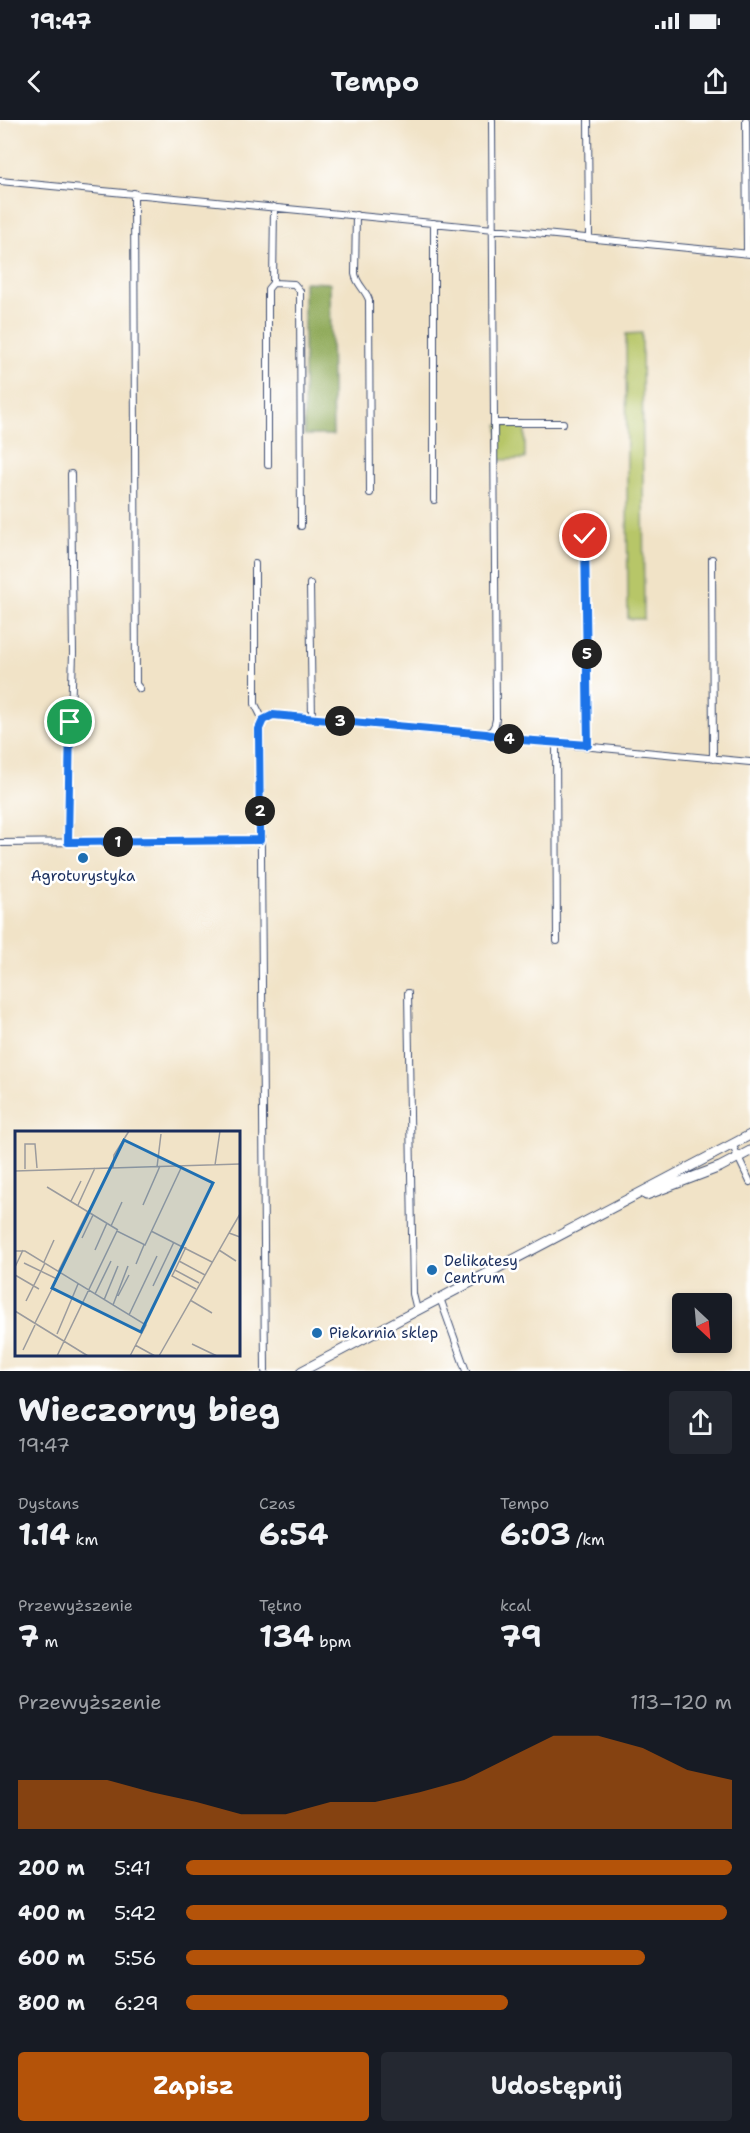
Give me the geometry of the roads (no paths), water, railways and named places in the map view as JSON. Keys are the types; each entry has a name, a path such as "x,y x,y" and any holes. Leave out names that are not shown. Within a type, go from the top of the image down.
{"main road":[{"path":"302,1371 750,1135"},
{"path":"610,1209 750,1152"}],"street":[{"path":"486,734 494,727 496,719 492,120"},
{"path":"588,120 589,238"},
{"path":"0,181 749,254 746,120"},
{"path":"134,193 136,684 140,689"},
{"path":"268,465 268,289 273,283 274,207"},
{"path":"356,215 355,274 356,280 366,291 369,300 370,493"},
{"path":"434,223 434,500"},
{"path":"273,283 294,284 300,291 301,526"},
{"path":"494,423 563,423"},
{"path":"68,842 73,653 70,474"},
{"path":"580,521 586,540 588,745"},
{"path":"712,559 713,759"},
{"path":"255,564 255,704 263,720"},
{"path":"310,584 312,719"},
{"path":"265,1371 259,729 263,720 273,715 486,734 508,739 750,762"},
{"path":"556,743 557,941"},
{"path":"0,843 260,840"},
{"path":"408,993 413,1294 417,1310"},
{"path":"730,1146 750,1182"},
{"path":"440,1298 465,1371"}],"place":[{"name":"Agroturystyka","path":"83,858"},
{"name":"Delikatesy Centrum","path":"432,1270"},
{"name":"Piekarnia sklep","path":"317,1333"}]}
